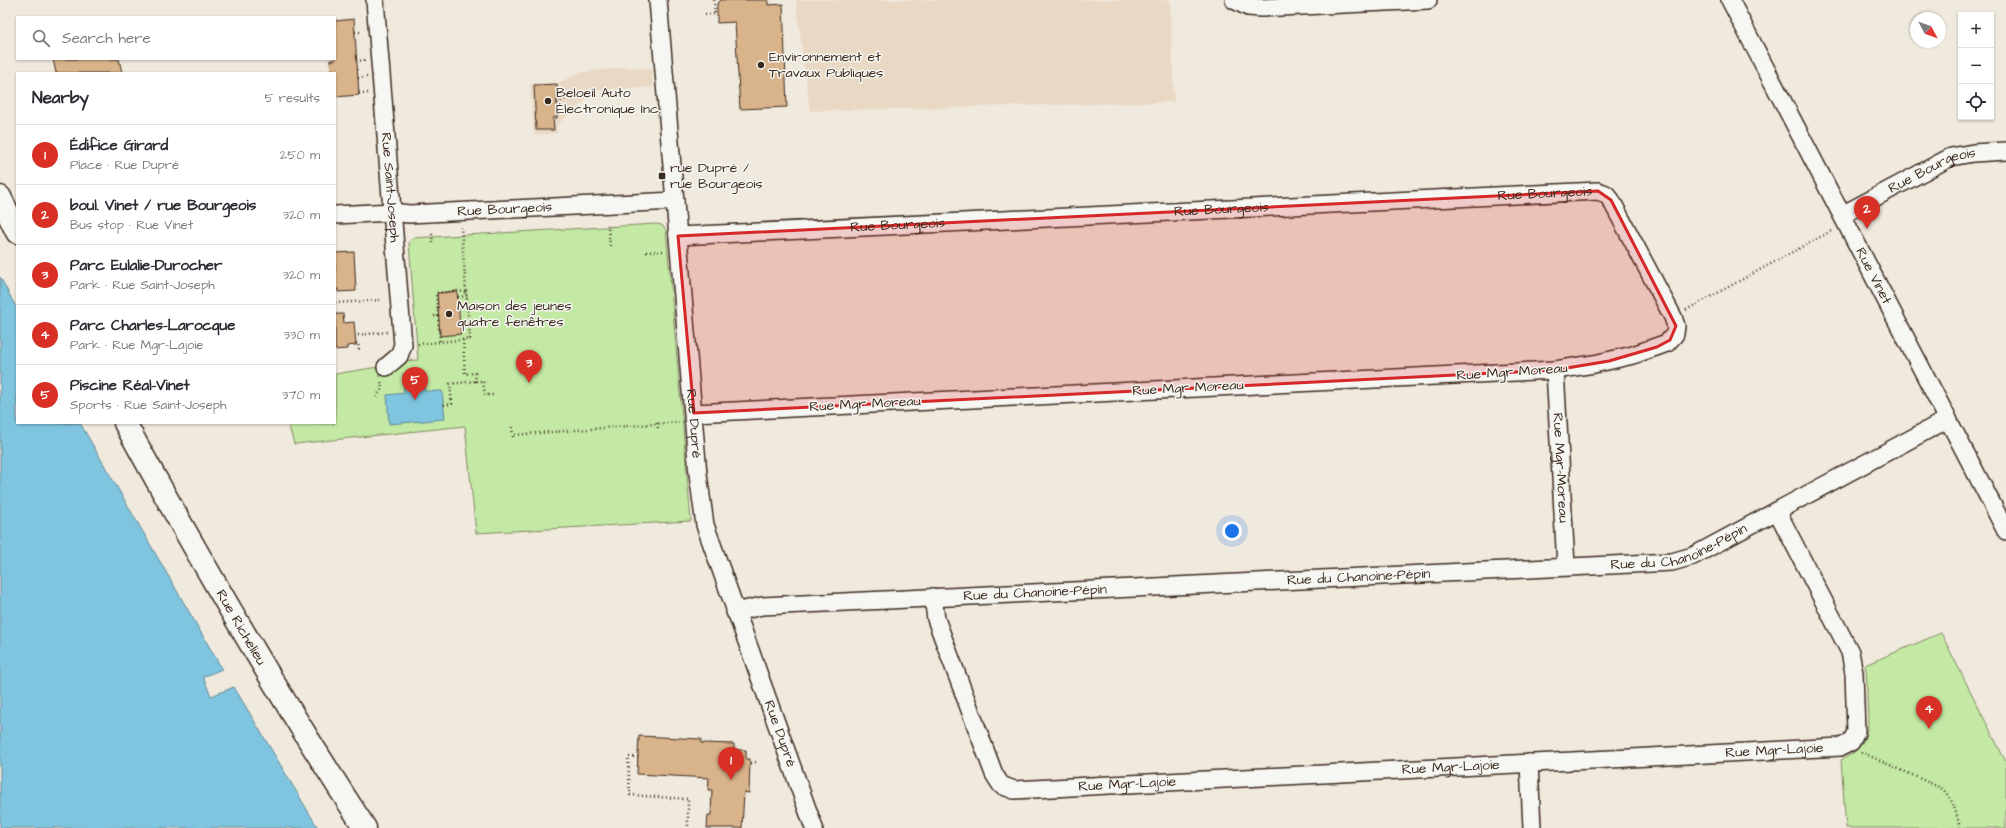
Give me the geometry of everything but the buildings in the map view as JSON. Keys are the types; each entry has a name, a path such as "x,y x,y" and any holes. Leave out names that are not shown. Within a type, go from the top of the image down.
{"main road":[{"path":"0,197 16,230"},
{"name":"Rue Richelieu","path":"126,424 184,531 263,664 365,828"}],"street":[{"name":"Rue Saint-Joseph","path":"375,0 403,345 398,356 383,372"},
{"name":"Rue Dupré","path":"658,0 675,201 673,243 689,417 705,525 735,612 814,828"},
{"path":"1234,0 1242,5 1254,8 1428,0"},
{"name":"Rue Vinet","path":"1730,0 1838,222 1948,419 2006,531"},
{"name":"Rue Bourgeois","path":"1838,222 1950,157 1973,153 2006,151"},
{"name":"Rue Bourgeois","path":"673,243 1598,191 1606,194 1611,200 1644,261 1674,319 1676,326 1675,334"},
{"name":"Rue Bourgeois","path":"336,215 392,212 409,214 675,201"},
{"name":"Rue Mgr Moreau","path":"689,417 1556,370 1594,364 1633,355 1667,343 1675,334"},
{"name":"Rue Mgr-Moreau","path":"1556,370 1566,566"},
{"name":"Rue du Chanoine-Pépin","path":"735,612 762,606 1665,562 1686,559 1948,419"},
{"path":"1777,511 1852,659 1856,727 1855,736 1851,742"},
{"name":"Rue Mgr-Lajoie","path":"933,597 936,619 994,774 998,782 1009,789 1044,789 1838,748 1851,742"},
{"path":"1529,763 1532,828"}],"path":[{"path":"705,14 716,14 714,0"},
{"path":"557,103 565,99"},
{"path":"1684,311 1838,222"},
{"path":"608,225 610,246"},
{"path":"416,344 470,339 461,233"},
{"path":"432,234 433,243"},
{"path":"646,252 673,243"},
{"path":"440,342 436,316 436,292 459,291 466,294"},
{"path":"458,297 466,294"},
{"path":"336,304 381,300"},
{"path":"358,335 391,332"},
{"path":"463,340 465,374 475,373 476,382"},
{"path":"356,343 358,342 359,352"},
{"path":"376,397 382,389 383,372"},
{"path":"444,405 452,404 450,384 484,381 485,395 493,395"},
{"path":"512,427 513,436 657,423 689,417"},
{"path":"657,423 658,428"},
{"path":"1851,742 1856,749 1865,755 1941,788 1954,803 1960,828"},
{"path":"638,757 628,757 630,796 688,799 688,828"},
{"path":"751,762 756,762"}],"highlighted area":[{"path":"1598,191 1611,200 1676,326 1670,340 1657,347 1609,361 1555,370 694,413 678,236"}],"shaded area":[{"path":"796,0 1170,0 1174,102 810,111"},
{"path":"625,67 652,69 653,87 596,91 557,125 557,133 534,135 530,84 558,83 579,73"}],"green space":[{"path":"656,224 662,225 666,230 691,521 476,533 465,426 294,444 288,424 336,424 336,374 378,367 379,377 401,361 418,360 409,243 413,238"},
{"path":"1941,633 2006,762 2006,828 1846,828 1841,760 1851,755 1858,749 1866,735 1868,719 1865,665"}],"water":[{"path":"0,277 16,307 16,424 81,424 222,669 203,677 211,696 234,687 318,828 0,828"},
{"path":"423,372 425,391 442,391 445,419 389,424 387,395 404,393 403,374"}],"place":[{"name":"Environnement et Travaux Publiques","path":"761,65"},
{"name":"Beloeil Auto Électronique Inc.","path":"548,101"},
{"name":"rue Dupré / rue Bourgeois","path":"662,176"},
{"name":"boul. Vinet / rue Bourgeois","path":"1867,229"},
{"name":"Maison des jeunes quatre fenêtres","path":"449,314"},
{"name":"Parc Eulalie-Durocher","path":"529,383"},
{"name":"Piscine Réal-Vinet","path":"415,400"},
{"name":"Parc Charles-Larocque","path":"1929,729"},
{"name":"Édifice Girard","path":"731,780"}]}
